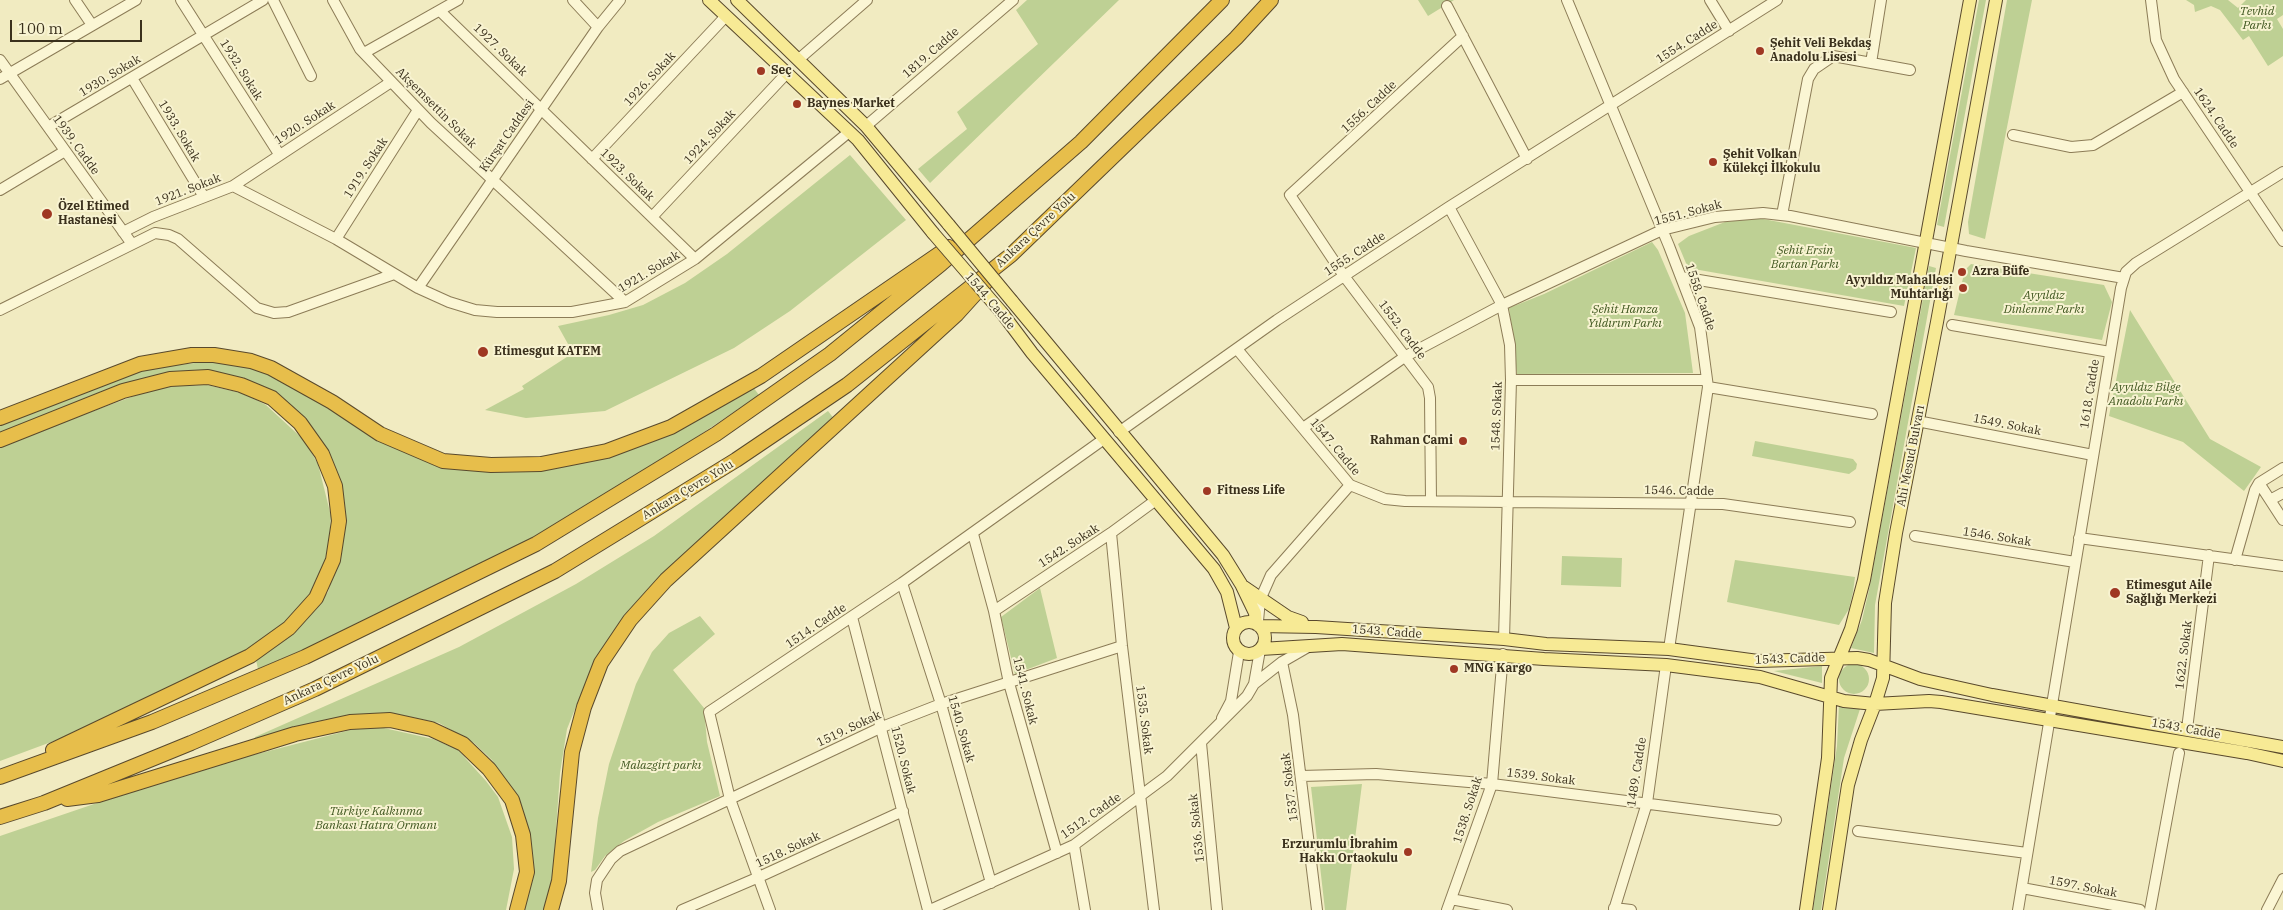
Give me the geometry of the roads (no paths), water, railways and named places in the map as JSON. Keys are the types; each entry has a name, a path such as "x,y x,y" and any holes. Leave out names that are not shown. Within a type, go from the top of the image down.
{"highway":[{"path":"0,777 152,722 305,657 536,544 716,434 822,360 941,264 1081,142 1222,0"},
{"name":"Ankara Çevre Yolu","path":"0,817 44,803 191,743 315,689 555,571 736,460 846,385 1011,255 1236,38 1270,0"},
{"path":"0,418 140,364 192,355 214,355 251,361 271,368 324,397 380,434 443,460 491,465 541,464 607,451 671,427 761,376 997,214"},
{"path":"551,910 559,882 572,752 584,708 602,663 630,620 666,580 957,314 1011,255"},
{"path":"0,440 123,391 170,378 208,378 241,385 272,398 300,423 317,446 335,486 339,521 333,560 316,598 289,628 250,656 65,744 21,770"},
{"path":"44,803 98,795 295,734 350,722 390,720 431,729 463,744 489,769 512,800 523,835 527,872 518,910"}],"main road":[{"name":"1544. Cadde","path":"709,0 858,140 933,234 1002,313 1222,580 1236,628"},
{"name":"1544. Cadde","path":"738,0 866,126 1012,301 1223,555 1241,584 1255,613 1258,625"},
{"name":"Ahi Mesud Bulvarı","path":"1806,910 1828,758 1831,678 1850,629 1864,580 1970,0"},
{"name":"Ahi Mesud Bulvarı","path":"1829,910 1848,785 1860,740 1876,704 1883,678 1887,590 1996,0"},
{"path":"1241,584 1260,600 1288,617 1316,626"},
{"path":"1243,623 1258,625 1264,634 1264,645 1260,650 1252,654 1239,652 1232,638 1236,628 1243,623"},
{"name":"1543. Cadde","path":"1258,625 1316,626 1504,639 1546,644 1669,649 1758,661 1793,662 1838,657 1869,660 1910,676 1936,683 2283,747"},
{"name":"1543. Cadde","path":"1260,650 1314,644 1342,644 1503,654 1544,659 1666,665 1760,677 1830,698 1876,704 1935,701 2247,753 2283,762"}],"street":[{"path":"75,0 92,25"},
{"path":"4,76 136,0"},
{"name":"1932. Sokak","path":"182,0 279,154"},
{"name":"1930. Sokak","path":"48,127 263,0"},
{"path":"273,0 311,76"},
{"name":"Akşemsettin Sokak","path":"333,0 364,53 418,110 625,302"},
{"path":"364,53 458,0"},
{"path":"573,0 598,27"},
{"name":"Kürşat Caddesi","path":"418,288 598,27 620,0"},
{"path":"799,59 867,0"},
{"name":"1819. Cadde","path":"866,126 1012,0"},
{"name":"1558. Cadde","path":"1567,0 1700,327 1708,383 1669,649"},
{"path":"1710,0 1729,31"},
{"name":"1554. Cadde","path":"1610,105 1777,0"},
{"path":"1871,63 1881,0"},
{"name":"1624. Cadde","path":"2152,0 2156,40 2169,70 2283,241"},
{"path":"1447,6 1527,159"},
{"name":"1927. Sokak","path":"440,11 541,109"},
{"name":"1926. Sokak","path":"592,159 726,16"},
{"name":"1556. Cadde","path":"1290,195 1463,36"},
{"path":"1782,216 1808,79 1814,69 1833,56 1910,70"},
{"name":"1939. Cadde","path":"0,60 4,76 48,127 132,244"},
{"name":"1924. Sokak","path":"652,217 786,74"},
{"name":"1933. Sokak","path":"132,78 204,197"},
{"name":"1920. Sokak","path":"233,186 391,82"},
{"path":"2013,135 2071,147 2093,146 2183,92"},
{"name":"1555. Cadde","path":"1119,432 1236,349 1344,276 1610,105"},
{"name":"1923. Sokak","path":"541,109 694,259"},
{"name":"1919. Sokak","path":"336,239 418,110"},
{"name":"1921. Sokak","path":"123,232 153,217 233,186 336,239 418,288 449,302 475,310 497,312 572,312 625,302 694,259 849,132"},
{"path":"0,190 65,151"},
{"name":"1618. Cadde","path":"2018,910 2120,288 2126,272 2136,263 2283,172"},
{"name":"1552. Cadde","path":"1290,195 1344,276 1428,387 1430,398 1431,501"},
{"name":"1548. Sokak","path":"1449,207 1502,305 1510,345 1511,380 1504,639"},
{"name":"1551. Sokak","path":"1302,428 1406,356 1502,305 1662,230 1715,217 1763,213 2124,278"},
{"path":"0,310 155,233 169,235 178,239 257,308 274,312 288,312 394,274"},
{"path":"1681,277 1891,312"},
{"path":"1952,325 2110,352"},
{"name":"1547. Cadde","path":"1236,349 1350,485 1385,499 1507,502"},
{"path":"1511,380 1708,383 1872,414"},
{"name":"1549. Sokak","path":"1917,421 2093,455"},
{"name":"1514. Cadde","path":"770,910 730,799 709,712 973,534 1104,439"},
{"path":"2234,560 2255,490 2260,483 2283,468"},
{"path":"2260,483 2283,520"},
{"path":"1258,625 1260,600 1271,575 1350,485"},
{"path":"2270,500 2283,493"},
{"name":"1542. Sokak","path":"994,611 1111,533 1156,500"},
{"name":"1546. Cadde","path":"1507,502 1723,504 1850,522"},
{"name":"1535. Sokak","path":"1111,533 1122,646 1154,910"},
{"name":"1541. Sokak","path":"973,534 994,611 1009,682 1056,853"},
{"name":"1546. Sokak","path":"1915,536 2075,562"},
{"path":"2079,538 2283,566"},
{"name":"1622. Sokak","path":"2187,729 2209,555"},
{"name":"1540. Sokak","path":"902,583 941,704 991,883"},
{"name":"1520. Sokak","path":"852,617 929,910"},
{"path":"1254,684 1282,662 1314,644"},
{"name":"1519. Sokak","path":"598,910 595,893 597,880 610,858 620,852 882,727 941,704 1122,646"},
{"name":"1512. Cadde","path":"929,910 1074,845 1167,776 1240,703 1254,684 1260,650"},
{"name":"1512. Cadde","path":"1219,723 1231,701 1239,652"},
{"name":"1538. Sokak","path":"1448,910 1492,784 1503,654"},
{"name":"1537. Sokak","path":"1282,662 1294,715 1317,910"},
{"name":"1489. Cadde","path":"1614,909 1647,803 1666,665"},
{"name":"1536. Sokak","path":"1201,743 1217,910"},
{"path":"2150,910 2179,753"},
{"name":"1539. Sokak","path":"1301,776 1376,774 1492,784 1776,820"},
{"name":"1518. Sokak","path":"682,910 903,811"},
{"path":"1858,831 2027,853"},
{"path":"1074,845 1085,910"},
{"path":"2267,910 2283,879"},
{"name":"1597. Sokak","path":"2022,888 2132,909"},
{"path":"1451,898 1507,910"},
{"path":"1614,909 1631,910"}],"place":[{"name":"Şehit Veli Bekdaş Anadolu Lisesi","path":"1760,51"},
{"name":"Seç","path":"761,71"},
{"name":"Baynes Market","path":"797,104"},
{"name":"Şehit Volkan Külekçi İlkokulu","path":"1713,162"},
{"name":"Özel Etimed Hastanesi","path":"47,214"},
{"name":"Azra Büfe","path":"1962,272"},
{"name":"Ayyıldız Mahallesi Muhtarlığı","path":"1963,288"},
{"name":"Etimesgut KATEM","path":"483,352"},
{"name":"Rahman Cami","path":"1463,441"},
{"name":"Fitness Life","path":"1207,491"},
{"name":"Etimesgut Aile Sağlığı Merkezi","path":"2115,593"},
{"name":"MNG Kargo","path":"1454,669"},
{"name":"Erzurumlu İbrahim Hakkı Ortaokulu","path":"1408,852"}],"park label":[{"name":"Tevhid Parkı","path":"2257,19"},
{"name":"Şehit Ersin Bartan Parkı","path":"1805,258"},
{"name":"Ayyıldız Dinlenme Parkı","path":"2044,303"},
{"name":"Şehit Hamza Yıldırım Parkı","path":"1625,317"},
{"name":"Ayyıldız Bilge Anadolu Parkı","path":"2146,395"},
{"name":"Malazgirt parkı","path":"661,766"},
{"name":"Türkiye Kalkınma Bankası Hatıra Ormanı","path":"376,819"}]}
